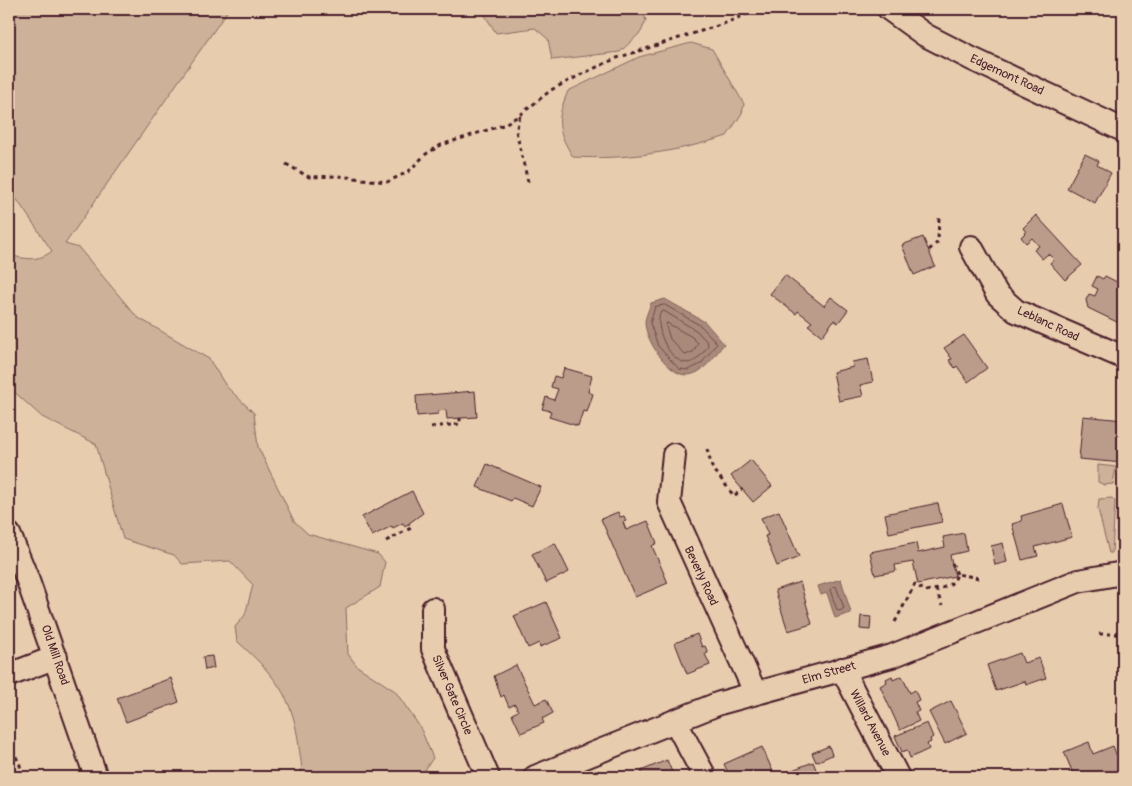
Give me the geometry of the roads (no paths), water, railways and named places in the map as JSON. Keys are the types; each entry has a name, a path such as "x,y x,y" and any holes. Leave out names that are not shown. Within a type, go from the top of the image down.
{"street":[{"name":"Edgemont Road","path":"892,11 926,35 972,59 1123,130"},
{"name":"Leblanc Road","path":"971,247 997,294 1016,311 1123,358"},
{"name":"Beverly Road","path":"674,455 669,502 755,692"},
{"name":"Old Mill Road","path":"9,534 21,561 56,657 96,777"},
{"name":"Elm Street","path":"535,777 720,703 892,656 1078,581 1123,573"},
{"name":"Silver Gate Circle","path":"433,609 433,650 488,777"},
{"path":"9,674 56,657"},
{"name":"Willard Avenue","path":"842,670 898,777"},
{"path":"675,721 705,777"}],"water":[{"path":"665,299 705,322 724,344 708,364 698,372 687,375 673,370 653,346 645,321 651,303"},
{"path":"841,579 851,613 835,618 827,593 821,595 818,586"}]}
